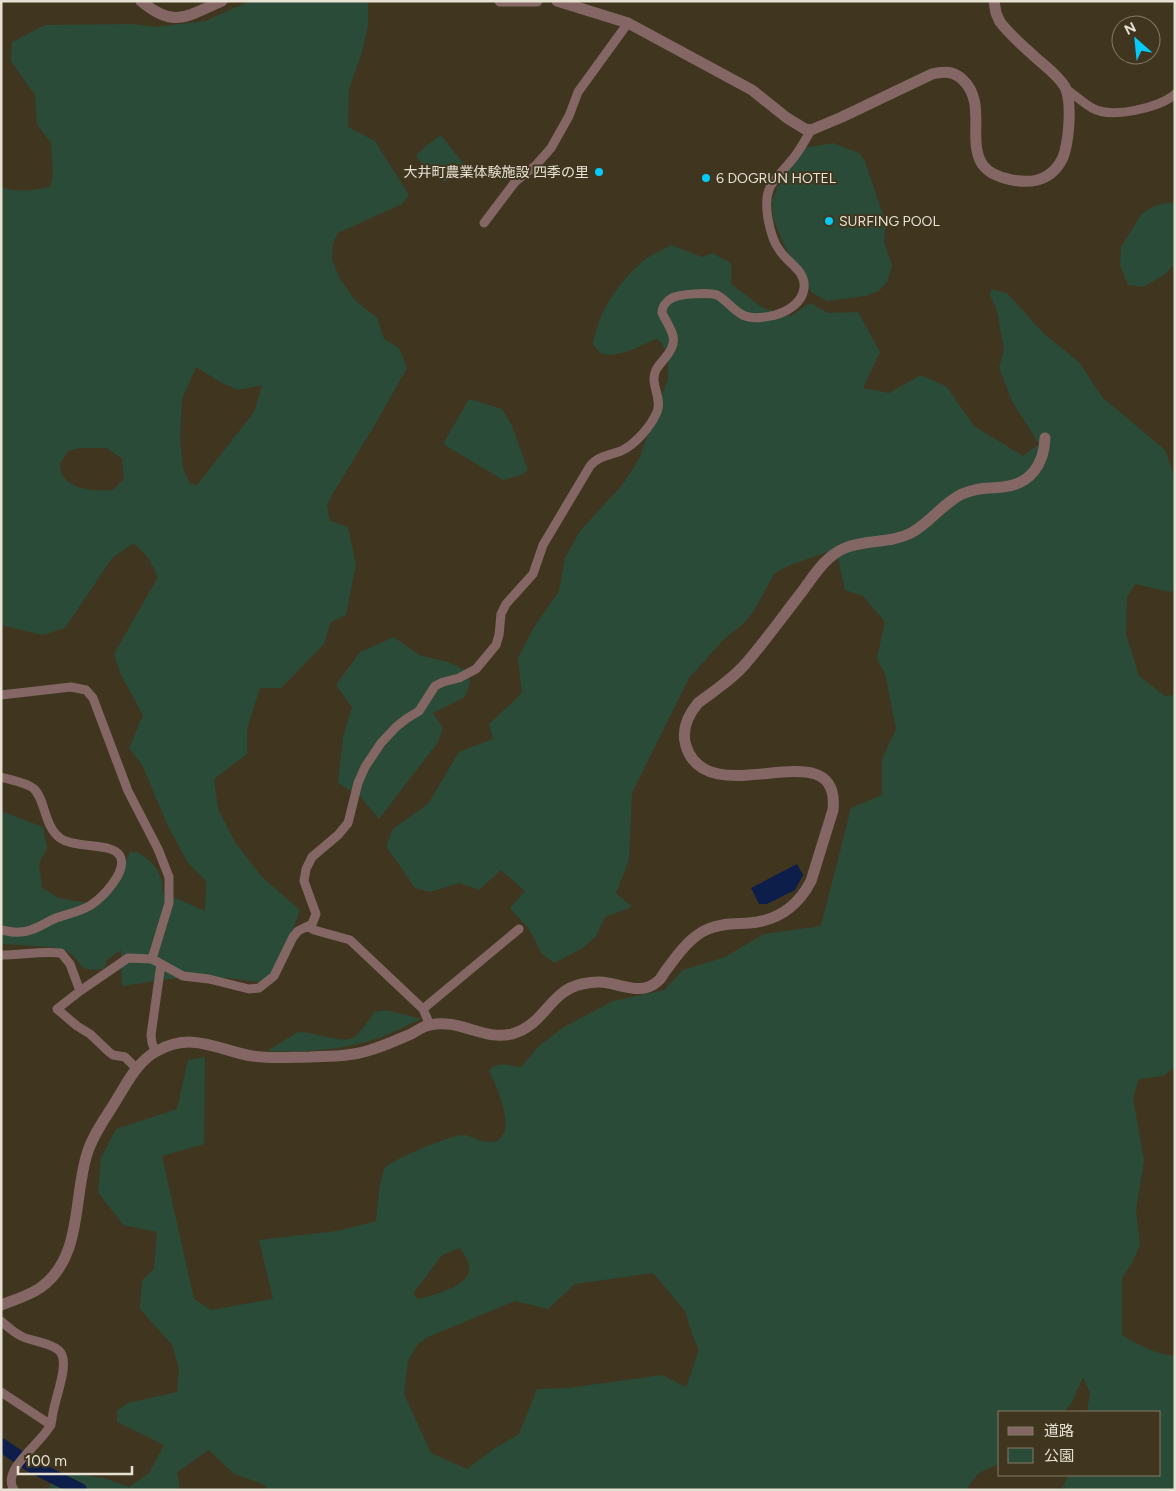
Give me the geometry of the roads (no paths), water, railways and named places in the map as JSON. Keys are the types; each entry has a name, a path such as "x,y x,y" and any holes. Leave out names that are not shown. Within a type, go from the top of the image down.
{"street":[{"path":"141,1 154,13 172,18 189,15 222,1"},
{"path":"500,1 537,1"},
{"path":"557,1 628,23 752,90 787,118 810,130"},
{"path":"994,1 996,13 1005,28 1053,72 1066,89 1093,109 1109,114 1171,102 1175,94"},
{"path":"484,223 515,182 536,165 551,148 569,116 578,92 628,23"},
{"path":"136,1068 125,1057 113,1055 58,1009 80,991 128,958 152,959 183,976 209,979 249,989 259,988 274,976 293,936 298,931 312,924 316,914 304,880 306,869 312,857 338,835 348,823 358,782 373,755 396,727 419,711 435,686 465,675 476,669 483,661 498,641 501,614 506,604 533,574 544,545 590,466 600,458 629,446 652,421 657,412 659,402 654,374 670,352 673,342 673,332 662,313 665,303 677,296 713,294 745,316 755,317 783,313 799,301 804,291 804,280 800,272 776,245 767,205 768,192 774,178 794,156 810,130 842,117 932,74 954,73 965,81 976,108 977,151 983,165 998,177 1036,180 1048,176 1064,157 1069,122 1066,89"},
{"path":"1,1305 30,1294 40,1288 60,1266 72,1240 87,1153 136,1068 155,1052 173,1043 190,1041 206,1042 250,1056 268,1058 348,1055 367,1051 430,1025 458,1026 488,1036 512,1034 534,1024 559,995 568,989 580,984 593,982 608,983 629,989 648,987 658,982 689,942 702,932 717,925 769,920 794,905 811,881 833,810 833,797 829,785 820,776 809,771 725,776 710,773 697,765 685,744 685,728 692,710 746,664 830,556 852,545 880,542 910,533 930,520 949,502 977,488 1004,487 1028,478 1042,460 1045,452 1045,438"},
{"path":"1,695 71,688 86,690 93,698 128,791 158,849 169,878 169,903 152,959"},
{"path":"1,777 36,790 47,821 59,838 67,843 76,845 110,848 120,855 122,864 119,874 105,893 91,905 36,928 21,932 1,930"},
{"path":"308,926 314,930 350,940 423,1009 430,1025"},
{"path":"423,1009 519,929"},
{"path":"1,955 61,953 70,964 80,991"},
{"path":"155,1052 151,1035 161,964"},
{"path":"1,1321 22,1336 57,1348 63,1358 62,1374 51,1425 21,1459 10,1477 14,1490"},
{"path":"1,1392 51,1425"}],"water":[{"path":"797,864 803,875 795,890 767,904 759,904 751,888"}],"waterway":[{"path":"1,1445 32,1466 80,1490"}],"place":[{"name":"大井町農業体験施設 四季の里","path":"599,172"},
{"name":"6 DOGRUN HOTEL","path":"706,178"},
{"name":"SURFING POOL","path":"829,221"}]}
